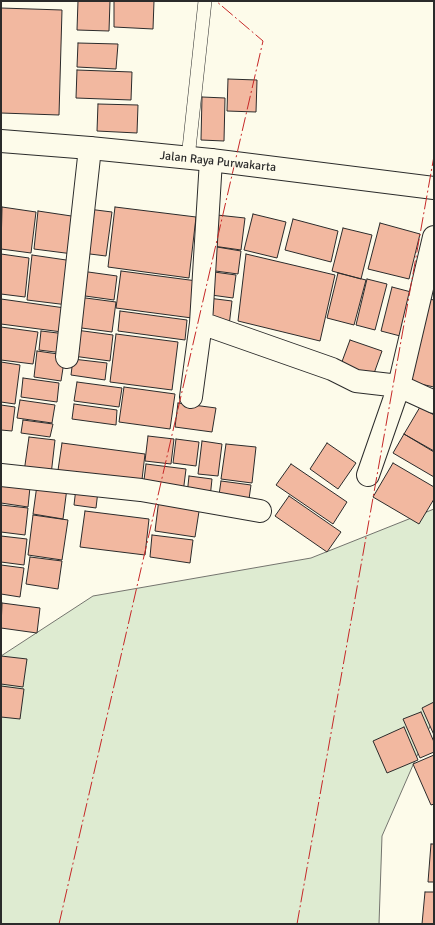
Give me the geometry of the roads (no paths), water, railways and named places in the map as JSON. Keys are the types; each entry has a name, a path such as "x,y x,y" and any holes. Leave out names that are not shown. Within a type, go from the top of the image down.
{"main road":[{"name":"Jalan Raya Purwakarta","path":"1,141 211,160 434,188"},
{"path":"67,357 90,148"},
{"path":"191,397 200,323 211,160"},
{"path":"368,475 399,386 434,237"},
{"path":"200,323 332,369 356,381 399,386 434,402"},
{"path":"1,475 141,490 260,511"}],"lane":[{"path":"188,158 205,1"}]}
